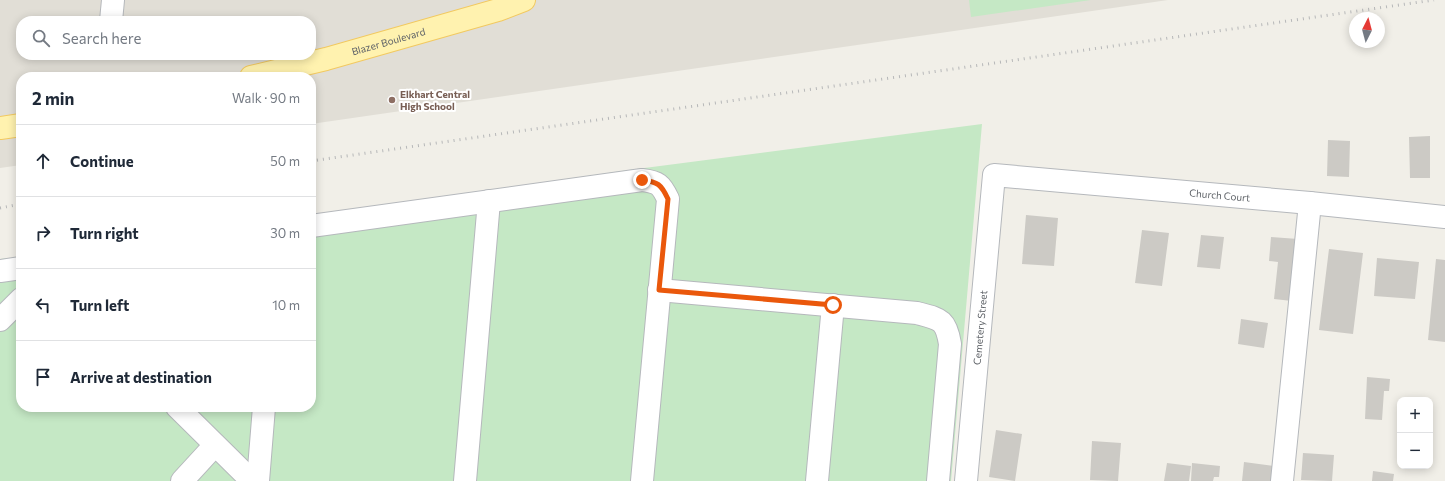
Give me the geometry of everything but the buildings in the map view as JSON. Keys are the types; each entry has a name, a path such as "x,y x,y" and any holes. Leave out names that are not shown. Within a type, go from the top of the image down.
{"main road":[{"name":"Blazer Boulevard","path":"272,72 334,57 498,10 524,0"},
{"path":"0,128 16,126"}],"street":[{"path":"111,16 113,0"},
{"name":"Church Court","path":"994,175 1310,203 1445,217"},
{"name":"Cemetery Street","path":"966,481 994,175"},
{"path":"316,225 642,180 655,182 662,187 668,199 642,481"},
{"path":"465,481 489,201"},
{"path":"1282,481 1310,203"},
{"path":"0,270 16,268"},
{"path":"659,290 917,312 934,317 943,322 948,330 950,344 938,481"},
{"path":"0,320 16,304"},
{"path":"817,481 833,305"},
{"path":"182,412 252,481"},
{"path":"258,481 264,412"},
{"path":"182,481 215,445"}],"shaded area":[{"name":"Elkhart Central High School","path":"0,0 1168,0 316,123 316,72 16,72 16,166 0,168"}],"green space":[{"path":"969,0 1091,0 971,17"},
{"path":"982,124 951,481 0,481 0,259 16,257 16,412 316,412 316,215 629,170"}],"railway":[{"path":"316,160 1434,0"},
{"path":"0,208 16,205"}],"place":[{"name":"Elkhart Central High School","path":"392,100"}],"route":[{"path":"642,180 655,182 662,187 668,199 659,290 833,305"}]}
